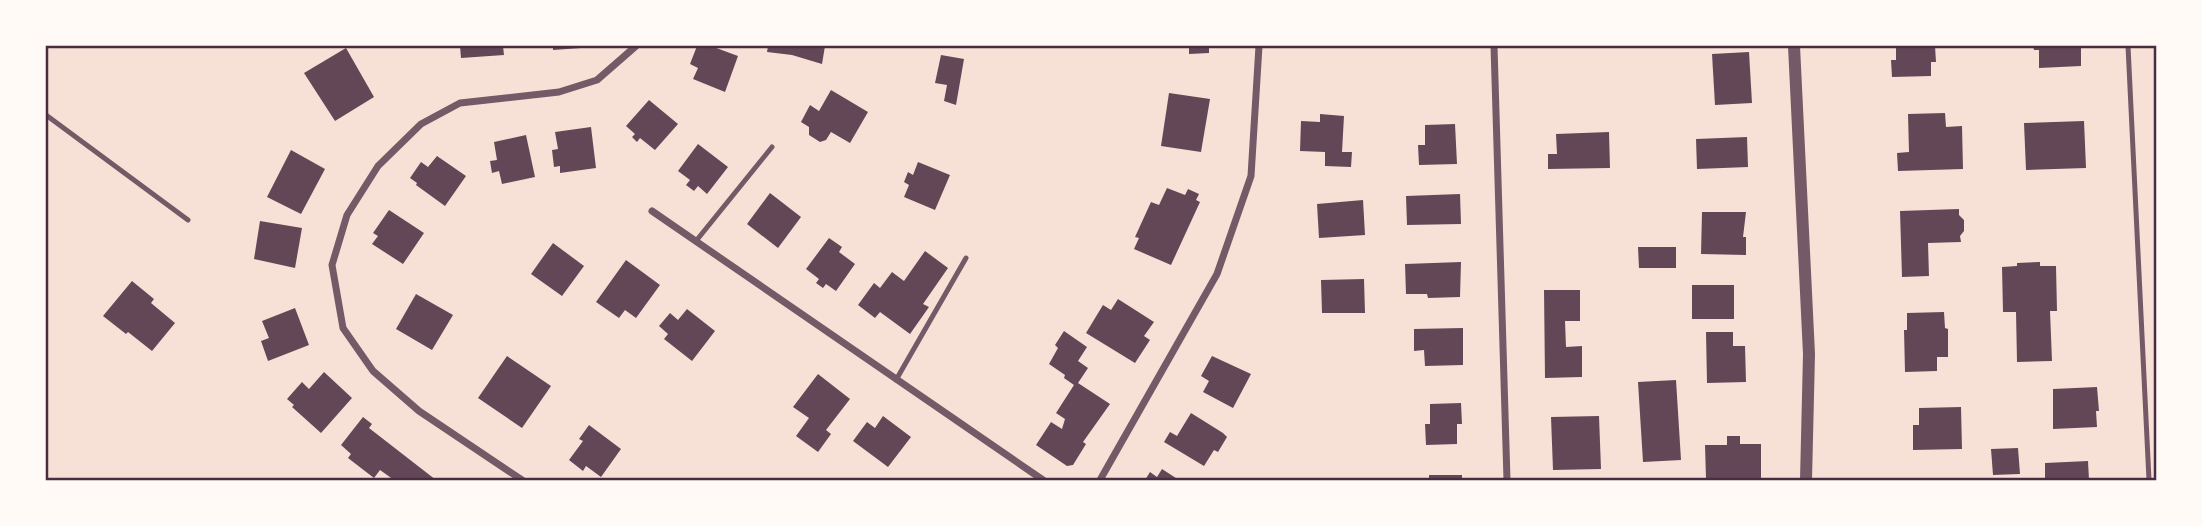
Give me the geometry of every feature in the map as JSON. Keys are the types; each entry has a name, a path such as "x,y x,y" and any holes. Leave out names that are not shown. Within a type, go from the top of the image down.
{"street":[{"path":"522,481 419,411 373,371 343,328 332,265 347,215 378,166 421,124 460,103 559,92 597,80 636,46"},
{"path":"1100,481 1217,274 1251,176 1259,46"},
{"path":"1494,46 1507,481"},
{"path":"1794,46 1809,354 1806,481"},
{"path":"652,211 1043,481"}],"lane":[{"path":"2127,46 2149,481"},
{"path":"46,115 188,220"},
{"path":"696,242 772,147"},
{"path":"896,380 966,258"}],"building":[{"path":"460,46 503,46 504,55 461,58"},
{"path":"553,46 581,46 581,48 553,50"},
{"path":"697,46 711,46 738,56 725,92 693,79 698,68 690,64"},
{"path":"768,46 825,46 822,64 792,55 767,52"},
{"path":"1189,46 1209,46 1209,53 1189,54"},
{"path":"1896,46 1935,46 1936,62 1931,62 1931,76 1892,77 1891,60 1896,60"},
{"path":"2033,46 2081,46 2081,66 2039,68 2039,50 2034,50"},
{"path":"346,48 374,97 335,121 304,73"},
{"path":"1749,52 1752,103 1715,105 1712,54"},
{"path":"941,55 964,59 956,105 944,101 947,85 935,83"},
{"path":"831,90 868,112 850,143 831,132 826,140 820,142 809,135 809,127 801,122 810,105 819,111"},
{"path":"1169,93 1210,99 1201,152 1161,146"},
{"path":"649,100 678,124 655,150 640,138 637,142 632,137 635,134 626,126"},
{"path":"1945,113 1946,127 1962,126 1963,169 1898,171 1897,153 1909,152 1908,114"},
{"path":"1320,114 1344,116 1342,152 1352,152 1351,167 1325,166 1325,152 1300,151 1301,121 1320,122"},
{"path":"2084,121 2086,168 2026,170 2024,123"},
{"path":"1455,124 1457,164 1419,165 1418,145 1425,145 1425,125"},
{"path":"591,127 596,168 560,173 560,166 554,167 552,150 558,149 555,132"},
{"path":"1609,132 1610,168 1548,169 1548,154 1557,154 1556,134"},
{"path":"526,135 535,177 502,184 499,171 492,173 490,161 497,160 494,142"},
{"path":"1747,137 1748,167 1697,169 1696,139"},
{"path":"698,144 728,167 707,194 698,186 694,191 686,185 690,180 678,171"},
{"path":"291,150 325,169 301,214 267,197"},
{"path":"437,156 466,176 445,206 410,178 421,162 428,167"},
{"path":"918,162 950,175 935,210 904,197 909,185 904,182 908,172 913,175"},
{"path":"1167,188 1185,195 1188,189 1199,194 1196,200 1200,202 1171,265 1134,249 1139,238 1135,237 1151,202 1159,205"},
{"path":"770,193 801,217 778,248 747,224"},
{"path":"1460,194 1461,224 1407,225 1406,196"},
{"path":"1363,200 1365,235 1319,238 1317,204"},
{"path":"1959,209 1959,215 1964,220 1961,242 1928,243 1929,276 1902,277 1900,211"},
{"path":"389,210 424,233 403,264 372,244 378,236 373,233"},
{"path":"1702,212 1746,212 1743,237 1746,237 1746,255 1701,254"},
{"path":"260,221 302,228 295,268 254,259"},
{"path":"829,238 842,247 839,252 855,264 836,291 826,284 823,288 816,283 819,279 806,269"},
{"path":"553,243 584,266 562,296 531,274"},
{"path":"1638,247 1676,247 1676,268 1639,268"},
{"path":"925,251 948,268 923,304 929,307 910,334 880,312 875,318 858,305 874,283 880,288 892,272 904,281"},
{"path":"626,260 660,285 636,318 625,310 619,318 596,302"},
{"path":"1461,262 1460,297 1428,298 1427,294 1406,294 1405,264"},
{"path":"2040,262 2040,266 2056,266 2057,311 2050,311 2052,361 2017,362 2016,312 2003,312 2002,267"},
{"path":"1364,279 1365,313 1322,313 1321,280"},
{"path":"132,281 154,299 151,303 175,323 152,351 103,316"},
{"path":"1692,285 1734,285 1734,319 1692,319"},
{"path":"1544,290 1580,290 1580,321 1565,321 1566,347 1582,346 1582,377 1545,378"},
{"path":"416,294 453,315 432,350 396,329"},
{"path":"1118,299 1154,322 1144,336 1150,340 1135,363 1086,333 1103,305 1111,310"},
{"path":"295,308 309,345 268,361 261,341 269,338 262,321"},
{"path":"687,309 715,331 692,361 664,339 668,334 659,326 670,313 678,320"},
{"path":"1944,312 1945,328 1948,329 1948,357 1937,357 1937,371 1905,372 1904,330 1907,330 1907,313"},
{"path":"1463,328 1463,365 1425,366 1424,350 1414,351 1414,329"},
{"path":"1064,331 1087,347 1078,361 1088,368 1078,383 1110,404 1083,442 1086,444 1073,465 1067,466 1036,445 1051,422 1062,429 1065,419 1056,413 1074,385 1049,364 1058,348 1055,345"},
{"path":"1706,332 1733,332 1733,346 1745,346 1746,382 1707,383"},
{"path":"507,356 551,386 522,428 478,398"},
{"path":"1212,356 1251,374 1233,408 1203,392 1209,381 1201,376"},
{"path":"324,372 352,398 321,433 292,407 294,405 287,399 302,382 309,389"},
{"path":"818,374 850,399 826,430 831,434 818,452 796,436 809,418 793,407"},
{"path":"1676,380 1681,460 1643,462 1638,382"},
{"path":"2097,387 2097,427 2053,429 2053,389"},
{"path":"1461,403 1462,424 1457,424 1457,444 1426,445 1425,424 1430,424 1430,404"},
{"path":"1961,407 1962,449 1913,450 1913,425 1919,425 1919,408"},
{"path":"1191,413 1227,437 1218,452 1214,450 1204,466 1164,442 1170,432 1177,436"},
{"path":"883,416 911,437 888,467 853,441 867,422 875,428"},
{"path":"1599,416 1601,469 1553,470 1551,417"},
{"path":"363,417 372,424 369,428 436,480 394,480 380,470 374,478 348,458 351,454 341,445"},
{"path":"589,425 621,449 601,477 586,466 583,471 569,460 583,441 579,439"},
{"path":"1727,436 1740,436 1740,444 1761,444 1761,478 1706,479 1705,445 1727,445"},
{"path":"2018,448 2020,474 1993,475 1991,449"},
{"path":"2088,461 2089,480 2045,480 2045,463"},
{"path":"1162,469 1179,480 1145,480 1150,472 1157,477"},
{"path":"1429,475 1462,475 1462,480 1429,480"}]}
